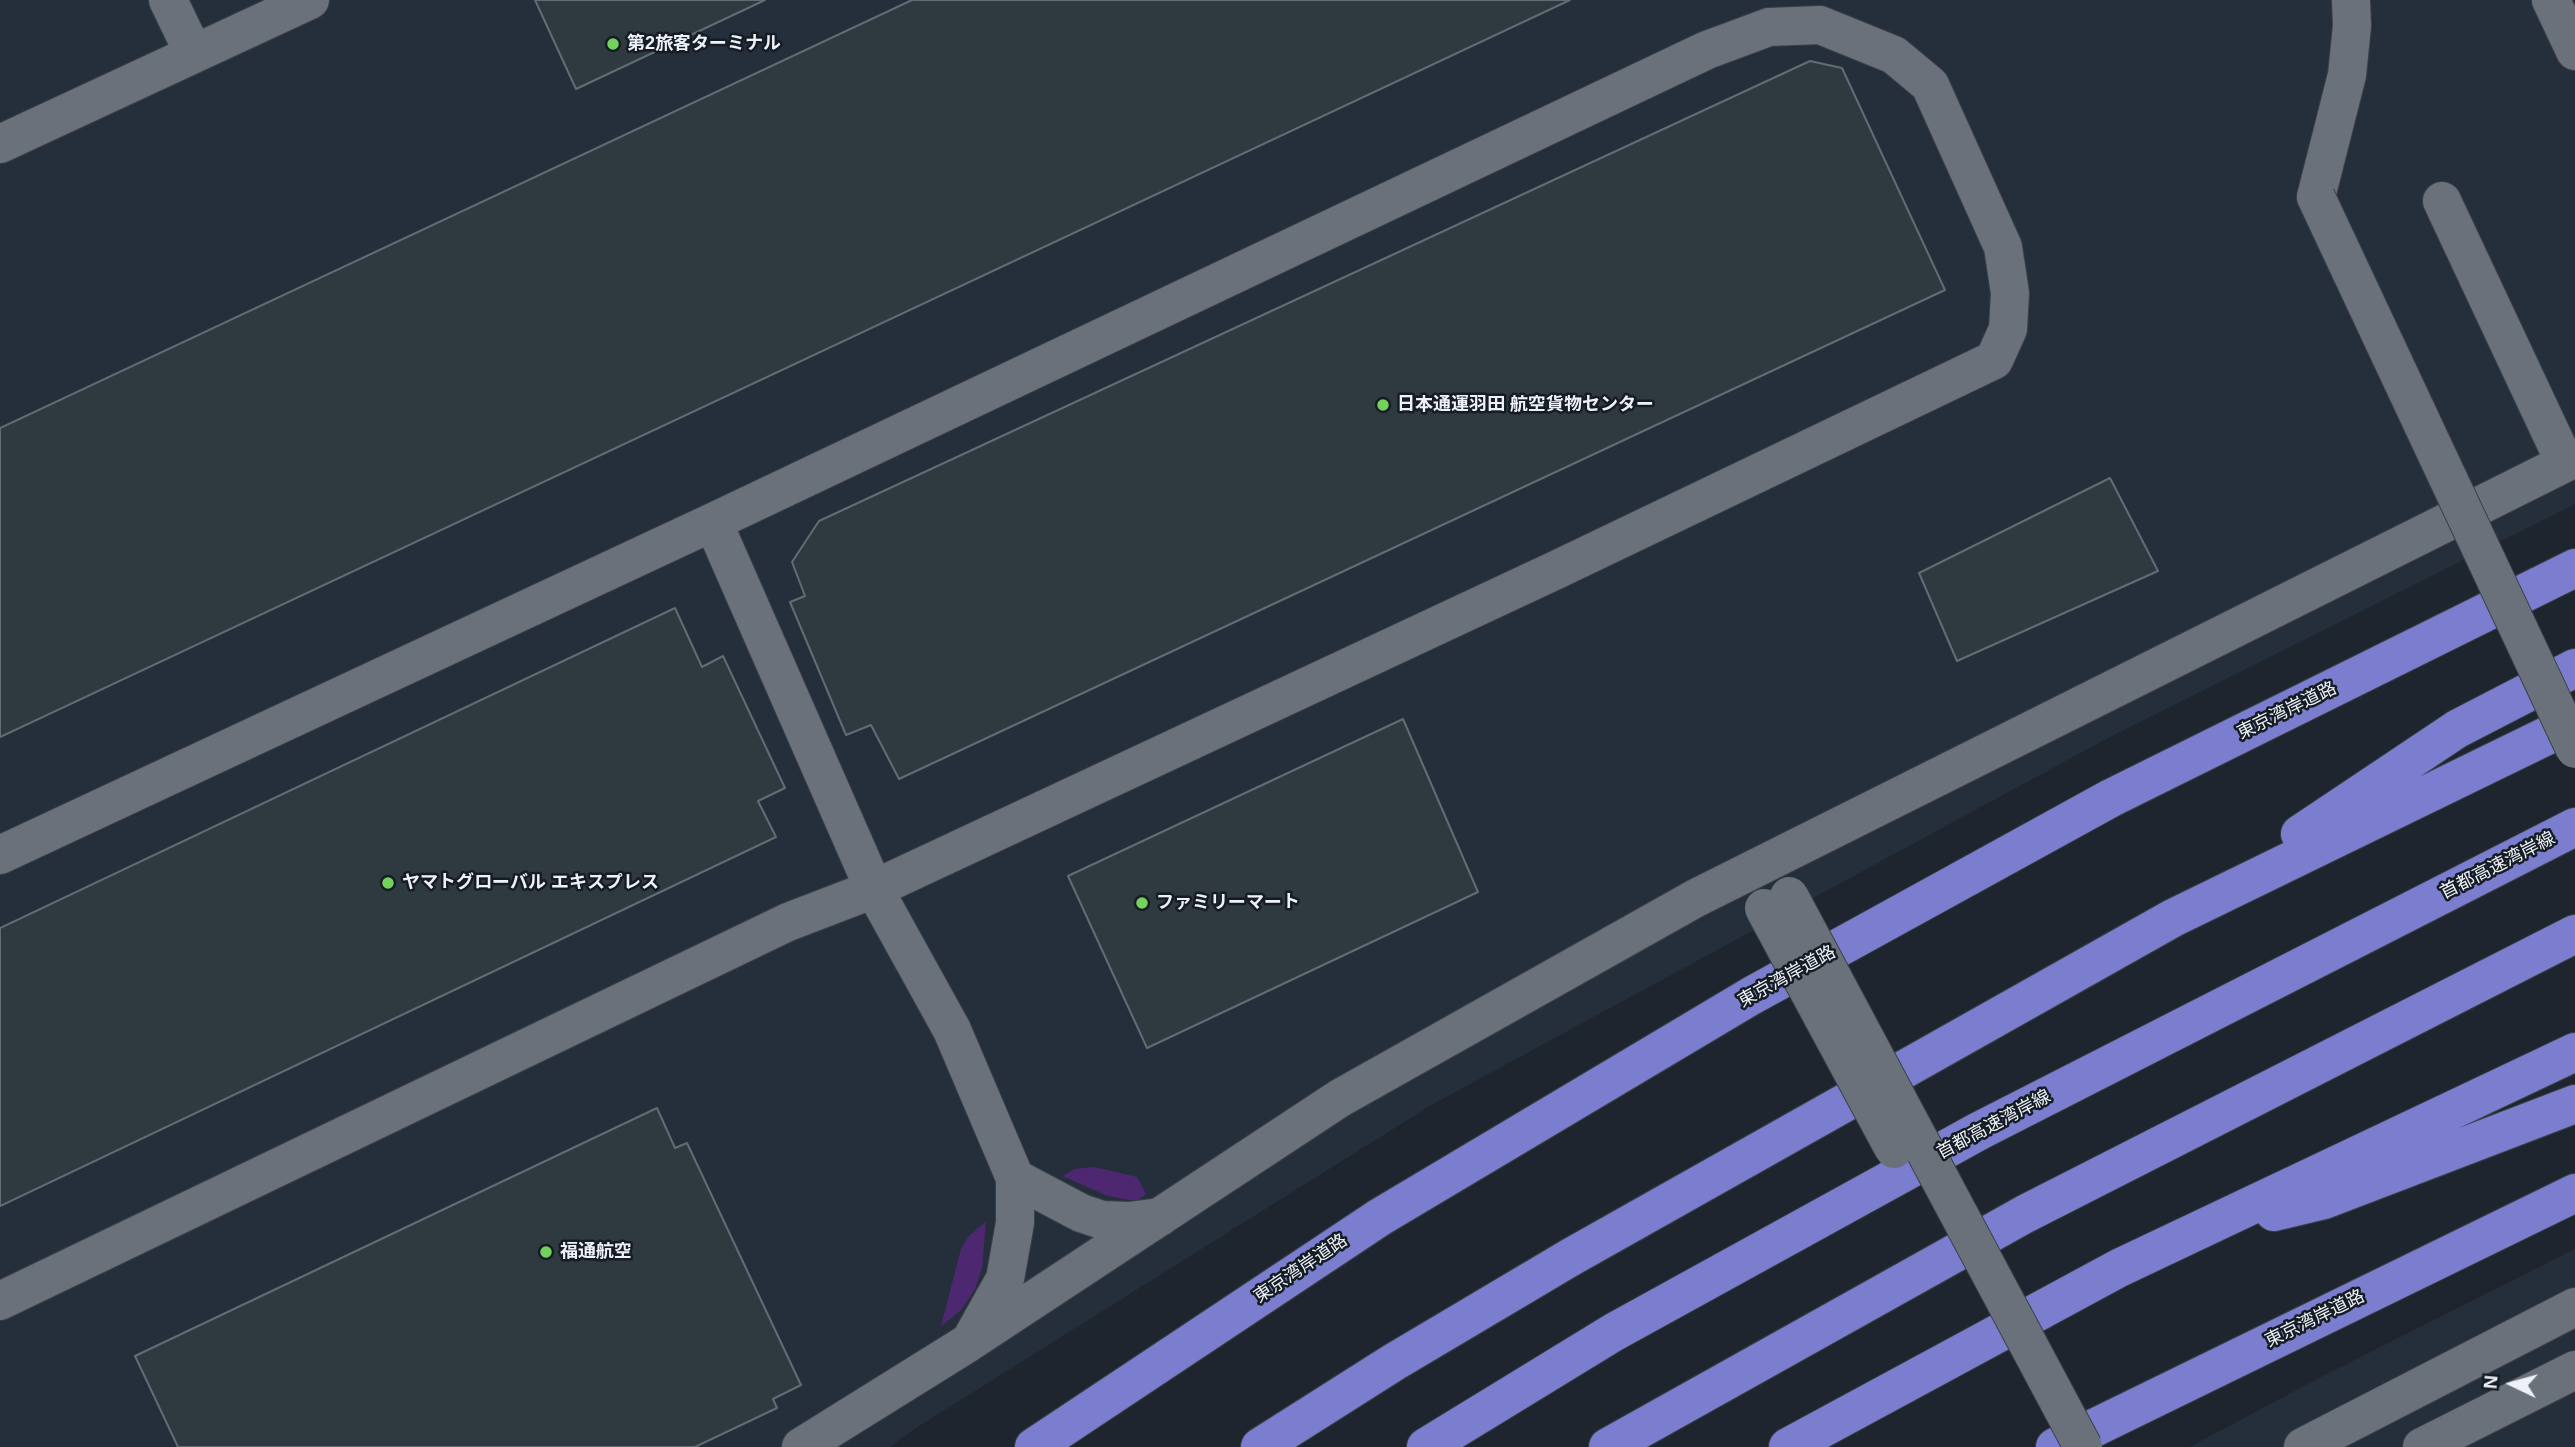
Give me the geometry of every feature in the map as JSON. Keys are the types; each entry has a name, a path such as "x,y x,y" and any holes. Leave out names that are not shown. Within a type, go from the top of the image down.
{"highway":[{"name":"東京湾岸道路","path":"1034,1447 1380,1217 1751,996 2111,798 2575,568"},
{"path":"2173,918 2457,729 2575,668"},
{"path":"1259,1447 1394,1362 1571,1257 2173,918 2575,722"},
{"name":"首都高速湾岸線","path":"1426,1447 1614,1332 1979,1131 2575,827"},
{"path":"1608,1447 2025,1214 2575,934"},
{"path":"1798,1444 2119,1268 2575,1052"},
{"path":"2202,1229 2325,1200 2575,1104"},
{"name":"東京湾岸道路","path":"2055,1447 2575,1193"}],"street":[{"path":"168,0 194,54"},
{"path":"0,144 310,0"},
{"path":"2351,0 2352,26 2347,75 2316,197 2575,749"},
{"path":"2551,0 2575,51"},
{"path":"0,855 713,522 1707,50 1769,27 1820,26 1894,55 1930,85 2003,247 2010,293 2008,329 1994,360 1556,570 874,889 788,922 0,1301"},
{"path":"801,1447 968,1343 1340,1098 1696,898 2570,460 2442,201"},
{"path":"713,522 874,889 952,1030 1015,1178 1015,1223 1005,1279 968,1343"},
{"path":"1756,867 2083,1447"},
{"path":"1776,902 2055,1447"},
{"path":"1015,1178 1081,1213 1102,1220 1129,1221 1162,1217"},
{"path":"2303,1447 2575,1307"},
{"path":"2421,1447 2575,1370"}],"shaded area":[{"path":"0,0 2575,0 2575,504 2108,738 1433,1104 914,1429 890,1447 0,1447"},
{"path":"1094,1167 1137,1177 1146,1194 1136,1201 1108,1196 1062,1176 1075,1169"},
{"path":"986,1221 982,1268 975,1289 961,1310 941,1326 961,1249 968,1237"},
{"path":"2575,1249 2575,1447 2190,1447 2319,1378"}],"building":[{"name":"第2旅客ターミナル","path":"535,0 765,0 576,89"},
{"path":"912,0 1570,0 0,737 0,428"},
{"name":"日本通運羽田 航空貨物センター","path":"1810,61 1842,68 1945,290 899,779 871,725 846,735 790,602 805,596 792,562 819,521"},
{"path":"2110,478 2158,571 1957,661 1919,573"},
{"name":"ヤマトグローバル エキスプレス","path":"675,608 702,667 723,656 785,788 758,801 776,837 0,1206 0,928"},
{"path":"1403,719 1478,892 1147,1048 1068,876"},
{"name":"福通航空","path":"657,1108 675,1148 687,1143 801,1385 773,1399 777,1408 695,1447 178,1447 135,1356"}],"place":[{"name":"第2旅客ターミナル","path":"613,44"},
{"name":"日本通運羽田 航空貨物センター","path":"1383,405"},
{"name":"ヤマトグローバル エキスプレス","path":"388,883"},
{"name":"ファミリーマート","path":"1142,903"},
{"name":"福通航空","path":"546,1252"}]}
